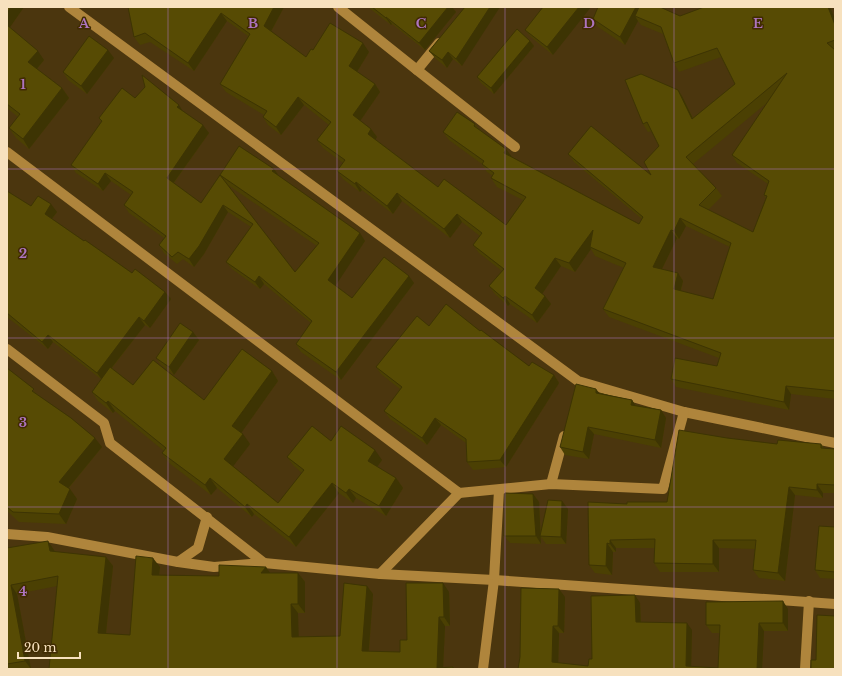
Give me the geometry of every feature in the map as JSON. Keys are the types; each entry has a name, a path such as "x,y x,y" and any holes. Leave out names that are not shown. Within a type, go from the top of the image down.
{"street":[{"path":"68,7 578,385 684,412 835,443"},
{"path":"338,7 515,147"},
{"path":"417,70 445,36"},
{"path":"7,152 459,493 551,484 663,489 684,412"},
{"path":"7,348 104,423 110,443 207,517 264,563"},
{"path":"551,484 566,425"},
{"path":"483,669 494,580 499,490"},
{"path":"380,574 459,493"},
{"path":"178,562 198,548 207,517"},
{"path":"7,534 47,537 178,562 214,566 264,563 380,574 494,580 835,604"},
{"path":"805,669 809,601"}],"building":[{"path":"7,7 11,7 7,13"},
{"path":"128,7 274,7 264,26 306,57 311,49 313,50 330,23 363,43 349,66 375,84 353,115 371,129 368,134 438,187 444,179 506,225 526,197 491,178 494,173 482,164 484,161 443,132 457,112 475,124 474,126 506,149 504,153 639,224 643,217 568,154 591,126 651,175 644,162 659,146 647,122 643,124 625,80 641,74 678,90 692,119 735,84 717,48 674,63 661,27 635,16 639,7 660,7 680,16 704,7 828,7 835,25 835,40 827,43 835,50 835,391 786,386 784,402 671,379 675,358 717,366 721,353 603,309 626,263 590,247 593,230 569,263 555,258 535,288 545,296 532,315 505,296 503,298 489,286 504,269 473,245 482,233 457,214 444,229 397,193 387,206 356,182 355,184 337,171 345,160 317,140 331,122 298,97 276,127 263,117 267,111 220,84 250,34 221,13 188,63 145,33 134,37","holes":["787,73 732,155 769,181 764,195 767,196 753,232 699,205 716,188 686,157","680,218 731,243 713,299 674,289 678,273 653,267 671,230 674,231"]},
{"path":"372,7 448,7 419,43"},
{"path":"465,7 490,7 456,59 448,52 442,60 429,51"},
{"path":"543,7 579,7 547,47 525,30"},
{"path":"598,7 636,7 620,37 593,19"},
{"path":"7,25 38,51 28,62 62,88 23,139 9,128 20,114 7,104"},
{"path":"517,29 530,41 491,88 477,77"},
{"path":"89,36 108,50 81,86 63,72"},
{"path":"142,75 179,105 177,107 203,125 167,178 201,203 239,146 274,169 272,171 360,233 328,280 352,298 384,257 409,276 336,372 296,344 312,321 259,276 255,282 226,262 253,224 223,205 199,246 189,259 178,252 172,257 159,245 166,236 124,205 133,192 105,173 98,184 71,165 102,121 99,118 122,88 135,98 145,87","holes":["220,175 319,243 295,272"]},
{"path":"7,191 31,206 38,196 51,204 45,214 132,273 135,269 165,292 144,321 139,317 97,373 48,335 42,342 7,313"},
{"path":"446,304 480,331 481,330 529,366 532,362 554,375 500,460 467,462 466,439 435,418 422,438 384,411 402,387 376,367 417,316 429,326"},
{"path":"180,323 193,332 169,367 156,358"},
{"path":"242,349 272,371 232,426 243,434 224,459 278,503 304,470 287,457 312,426 331,441 341,426 375,450 368,461 396,478 379,506 349,489 346,493 332,483 289,537 247,504 245,507 210,478 205,485 162,453 166,448 108,401 106,403 92,392 110,367 133,385 153,360 204,400"},
{"path":"7,368 34,389 32,391 71,418 95,438 59,482 70,489 59,514 13,512 7,507"},
{"path":"576,384 596,389 596,393 632,400 631,405 661,410 655,440 588,427 583,452 560,447"},
{"path":"679,430 777,444 778,440 821,444 821,448 835,449 835,485 817,484 817,490 789,487 778,573 753,570 756,540 713,540 713,564 654,563 655,539 610,540 610,544 607,543 606,566 589,565 588,502 627,504 627,502 667,502"},
{"path":"505,493 533,494 536,536 504,536"},
{"path":"548,500 562,501 561,537 540,536"},
{"path":"819,526 835,527 835,572 815,570"},
{"path":"48,541 50,551 106,557 98,633 130,635 136,556 153,558 152,575 219,576 219,565 266,567 261,573 298,573 298,604 291,604 292,637 340,636 344,583 367,586 362,651 400,652 400,640 407,640 406,583 443,583 444,617 439,617 437,668 453,667 453,669 49,669 58,576 11,585 25,661 7,664 7,548"},
{"path":"521,588 559,589 558,626 553,626 552,662 588,666 589,659 592,659 591,596 635,595 636,622 687,623 686,666 718,668 720,625 706,625 706,602 783,601 783,623 759,623 757,669 518,669 520,657"},
{"path":"817,615 835,616 835,669 811,669 811,660 816,660"}]}
